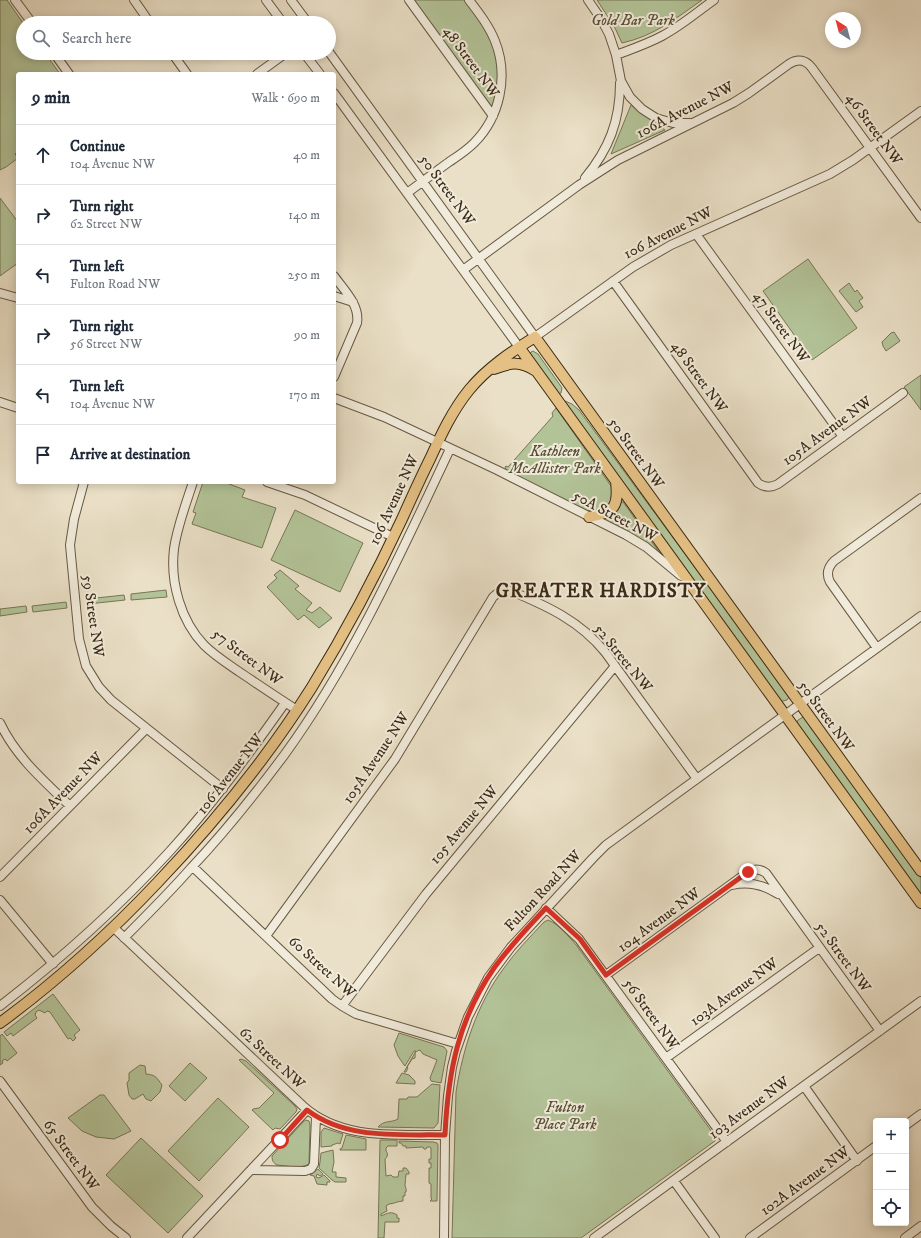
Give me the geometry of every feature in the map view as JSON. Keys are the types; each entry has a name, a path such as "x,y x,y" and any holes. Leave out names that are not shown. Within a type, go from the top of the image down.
{"main road":[{"name":"106 Avenue NW","path":"0,1024 63,974 114,928 184,855 258,765 312,687 343,634 369,586 438,442 456,408 471,388 496,364 519,347 535,338"},
{"name":"50 Street NW","path":"535,338 921,871"},
{"path":"519,347 921,903"},
{"path":"486,373 503,366 516,363 526,366 539,374"},
{"path":"589,517 609,512 616,502 616,482"}],"street":[{"path":"16,0 27,16"},
{"path":"134,0 145,16"},
{"path":"266,0 278,16"},
{"path":"291,0 303,16"},
{"name":"48 Street NW","path":"409,0 493,116"},
{"path":"588,0 605,26 616,54 620,81 630,97 642,109 662,120 673,122 695,122"},
{"path":"616,54 643,45 662,36 714,0"},
{"name":"48 Street NW","path":"473,1 492,34 500,59 501,88 493,116"},
{"path":"59,60 68,72"},
{"path":"177,60 186,72"},
{"path":"260,72 276,60"},
{"path":"309,60 318,72"},
{"name":"50 Street NW","path":"335,60 479,258 535,338"},
{"name":"106A Avenue NW","path":"463,270 579,185 627,155 741,98 792,62 802,60"},
{"name":"46 Street NW","path":"802,60 808,63 812,68 921,218"},
{"name":"106A Avenue NW","path":"579,185 599,159 610,140 618,112 620,81"},
{"path":"336,96 519,347"},
{"name":"106 Avenue NW","path":"535,338 632,267 652,255 830,174 871,148 921,111"},
{"path":"407,193 473,145 484,132 493,116"},
{"name":"47 Street NW","path":"696,234 843,437"},
{"path":"336,279 353,302 358,314 357,323 336,372"},
{"name":"48 Street NW","path":"613,281 758,483 766,487"},
{"path":"0,293 16,297"},
{"path":"336,297 353,302"},
{"name":"105A Avenue NW","path":"766,487 772,487 778,484 903,393"},
{"name":"50A Street NW","path":"336,399 375,413 438,442 626,535 646,547 687,580"},
{"path":"0,404 16,408"},
{"name":"106 Avenue NW","path":"124,938 225,830 290,746 329,686 377,602 450,449"},
{"name":"59 Street NW","path":"83,484 74,518 70,545 81,649 86,666 104,694 117,706 223,789"},
{"name":"57 Street NW","path":"192,484 176,538 173,555 174,581 183,612 197,637 210,651 297,710"},
{"path":"273,484 305,495 393,537"},
{"path":"877,648 830,582 828,578 828,570 834,561 921,498"},
{"name":"105A Avenue NW","path":"266,936 395,759 479,619 493,597 500,591"},
{"name":"52 Street NW","path":"500,591 511,591 560,614 571,620 595,640 697,778"},
{"name":"Fulton Road NW","path":"444,1238 445,1135 449,1082 458,1044 473,1005 488,978 514,944 606,845 921,616"},
{"name":"105 Avenue NW","path":"342,1006 426,894 615,666"},
{"name":"106 Avenue NW","path":"0,1006 53,964 98,924 143,880 171,850 223,789 285,703"},
{"path":"0,723 8,739 22,758 70,806"},
{"name":"106A Avenue NW","path":"0,877 146,729"},
{"name":"60 Street NW","path":"192,867 332,999 342,1006 356,1014 458,1044"},
{"name":"52 Street NW","path":"758,869 766,873 880,1031"},
{"name":"104 Avenue NW","path":"606,975 748,872 758,869"},
{"name":"104 Avenue NW","path":"728,887 744,883 756,884"},
{"name":"52 Street NW","path":"756,884 772,890 784,899"},
{"path":"0,900 53,964"},
{"name":"56 Street NW","path":"546,908 580,939 727,1142"},
{"name":"62 Street NW","path":"114,928 316,1117 341,1128 358,1132 445,1135"},
{"name":"103A Avenue NW","path":"666,1058 819,948"},
{"name":"103 Avenue NW","path":"594,1238 921,1001"},
{"name":"65 Street NW","path":"0,1081 92,1207 111,1226 126,1238"},
{"path":"804,1086 857,1160"},
{"path":"187,1238 307,1110"},
{"path":"909,1123 921,1114"},
{"path":"251,1170 305,1171 311,1168 314,1164 316,1117"},
{"name":"102A Avenue NW","path":"750,1238 873,1148"},
{"path":"674,1180 715,1238"},
{"path":"197,1238 199,1225"},
{"path":"905,1238 921,1226"}],"green space":[{"path":"0,0 7,0 18,16 16,16 16,60 50,60 59,72 16,72 16,160 0,170"},
{"path":"409,0 469,0 484,21 500,59 493,116"},
{"name":"Gold Bar Park","path":"597,0 702,0 664,26 644,36 622,43 615,28"},
{"path":"631,105 665,130 611,154"},
{"path":"0,198 16,219 16,264 0,276"},
{"path":"808,259 857,328 812,360 763,291"},
{"path":"849,283 855,292 857,290 863,298 859,301 863,307 856,312 839,291"},
{"path":"894,332 900,341 886,351 882,342"},
{"path":"533,351 538,354 562,388 561,393 559,394 530,355"},
{"path":"921,375 921,410 904,387"},
{"path":"565,401 572,404 579,410 788,694 789,697 787,700 780,701 564,403"},
{"name":"Kathleen McAllister Park","path":"556,408 611,486 613,493 609,506 595,512 588,511 506,470 505,467 508,467 553,416 552,413"},
{"path":"202,484 229,484 245,490 242,497 276,508 262,548 192,524 196,513 193,512"},
{"path":"621,502 623,502 662,556 604,520 617,511"},
{"path":"295,510 363,543 340,592 271,560"},
{"path":"280,570 299,586 295,589 312,603 306,610 312,613 320,607 332,618 319,628 304,615 298,620 267,587 277,578 274,575"},
{"path":"166,590 167,597 131,600 131,594"},
{"path":"124,595 125,600 88,604 87,599"},
{"path":"66,602 67,608 33,612 32,606"},
{"path":"26,606 27,612 0,616 0,609"},
{"path":"803,717 806,719 921,878 921,896 797,723 798,720"},
{"name":"Fulton Place Park","path":"548,920 560,928 577,946 716,1138 715,1141 581,1238 452,1238 456,1092 467,1043 479,1011 494,982 518,950 544,922"},
{"path":"53,994 80,1030 74,1035 76,1038 73,1041 70,1038 68,1039 50,1012 47,1011 45,1013 39,1010 35,1015 37,1018 13,1036 11,1033 7,1036 4,1032"},
{"path":"399,1033 444,1047 447,1051 441,1083 431,1081 430,1078 437,1060 423,1054 420,1050 416,1052 415,1058 412,1059 406,1072 404,1072 416,1051 414,1051 405,1066 398,1056 394,1045"},
{"path":"2,1034 17,1053 7,1061 5,1059 2,1061 3,1063 0,1065 0,1036"},
{"path":"241,1059 246,1061 297,1109 280,1129 275,1128 273,1130 252,1110 259,1108 274,1093 239,1060"},
{"path":"190,1063 207,1078 185,1101 169,1086"},
{"path":"140,1065 145,1066 146,1074 156,1077 162,1085 160,1092 151,1101 146,1099 143,1094 135,1099 132,1099 129,1095 127,1083 129,1080 129,1073"},
{"path":"402,1073 409,1075 415,1081 415,1084 396,1083"},
{"path":"432,1084 440,1085 438,1123 434,1128 378,1127 385,1122 398,1119 399,1099 417,1097"},
{"path":"100,1095 104,1095 131,1131 114,1139 96,1137 82,1131 68,1118"},
{"path":"218,1098 249,1127 199,1181 168,1151"},
{"path":"306,1120 309,1121 310,1125 309,1164 298,1167 277,1165 273,1161 272,1156"},
{"path":"324,1128 343,1134 340,1144 338,1143 332,1146 321,1147 321,1132"},
{"path":"346,1135 366,1139 366,1150 340,1150"},
{"path":"141,1138 203,1196 168,1233 106,1175"},
{"path":"380,1140 397,1140 397,1146 388,1146 386,1148 386,1176 391,1175 393,1177 398,1177 399,1171 403,1171 403,1168 406,1168 409,1172 409,1174 406,1174 406,1192 405,1196 403,1196 403,1201 389,1204 386,1206 387,1211 381,1214 381,1216 388,1213 393,1213 397,1215 397,1218 399,1218 399,1222 385,1222 384,1238 378,1238"},
{"path":"399,1141 437,1143 437,1201 430,1201 432,1199 431,1184 429,1183 429,1168 431,1168 431,1163 429,1163 429,1159 431,1159 431,1148 406,1148 406,1146 399,1143"},
{"path":"333,1150 334,1162 332,1172 336,1172 336,1177 346,1178 346,1182 335,1182 319,1168 321,1153"},
{"path":"318,1169 323,1174 320,1176 317,1174 316,1177 319,1178 324,1175 330,1181 327,1182 327,1185 317,1184 314,1176 310,1175"}],"district":[{"name":"GREATER HARDISTY","path":"601,591"}],"route":[{"path":"280,1140 307,1110 326,1122 341,1128 358,1132 445,1135 446,1109 452,1067 462,1030 473,1005 495,967 546,908 580,939 606,975 748,872"}]}
